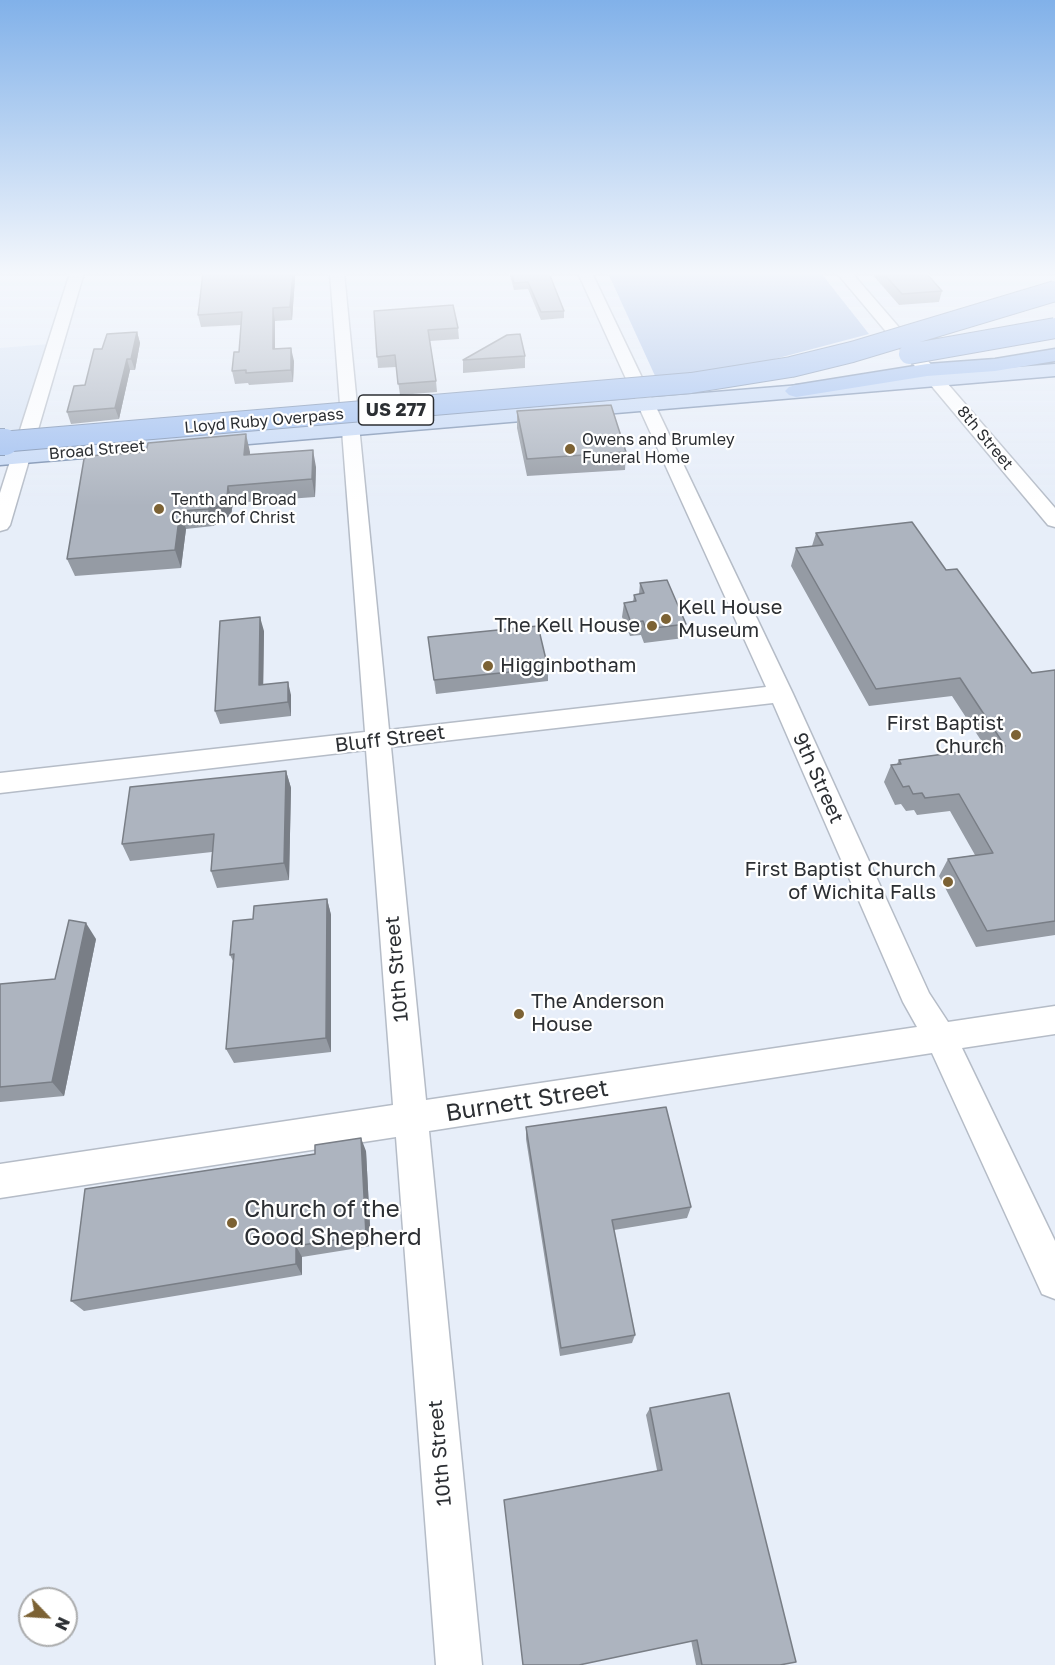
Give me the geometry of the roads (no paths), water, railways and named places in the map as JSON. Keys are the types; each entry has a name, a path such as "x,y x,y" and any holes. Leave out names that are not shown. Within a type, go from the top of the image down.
{"highway":[{"name":"Lloyd Ruby Overpass","path":"0,442 607,392 691,383 791,367 856,351"},
{"path":"791,367 933,351"},
{"path":"930,374 1055,355"}],"main road":[{"name":"Broad Street","path":"0,458 796,391 930,374 1055,369"}],"street":[{"path":"0,525 54,351"},
{"name":"10th Street","path":"345,351 376,740 459,1665"},
{"name":"9th Street","path":"621,351 781,693 918,1002 941,1038 1055,1281"},
{"name":"8th Street","path":"910,351 1055,521"},
{"name":"Bluff Street","path":"0,783 781,693"},
{"name":"Burnett Street","path":"0,1181 1055,1020"}],"place":[{"name":"Owens and Brumley Funeral Home","path":"570,449"},
{"name":"Tenth and Broad Church of Christ","path":"159,509"},
{"name":"Kell House Museum","path":"666,619"},
{"name":"The Kell House","path":"652,626"},
{"name":"Higginbotham","path":"488,666"},
{"name":"First Baptist Church","path":"1016,735"},
{"name":"First Baptist Church of Wichita Falls","path":"948,882"},
{"name":"The Anderson House","path":"519,1014"},
{"name":"Church of the Good Shepherd","path":"232,1223"}]}
